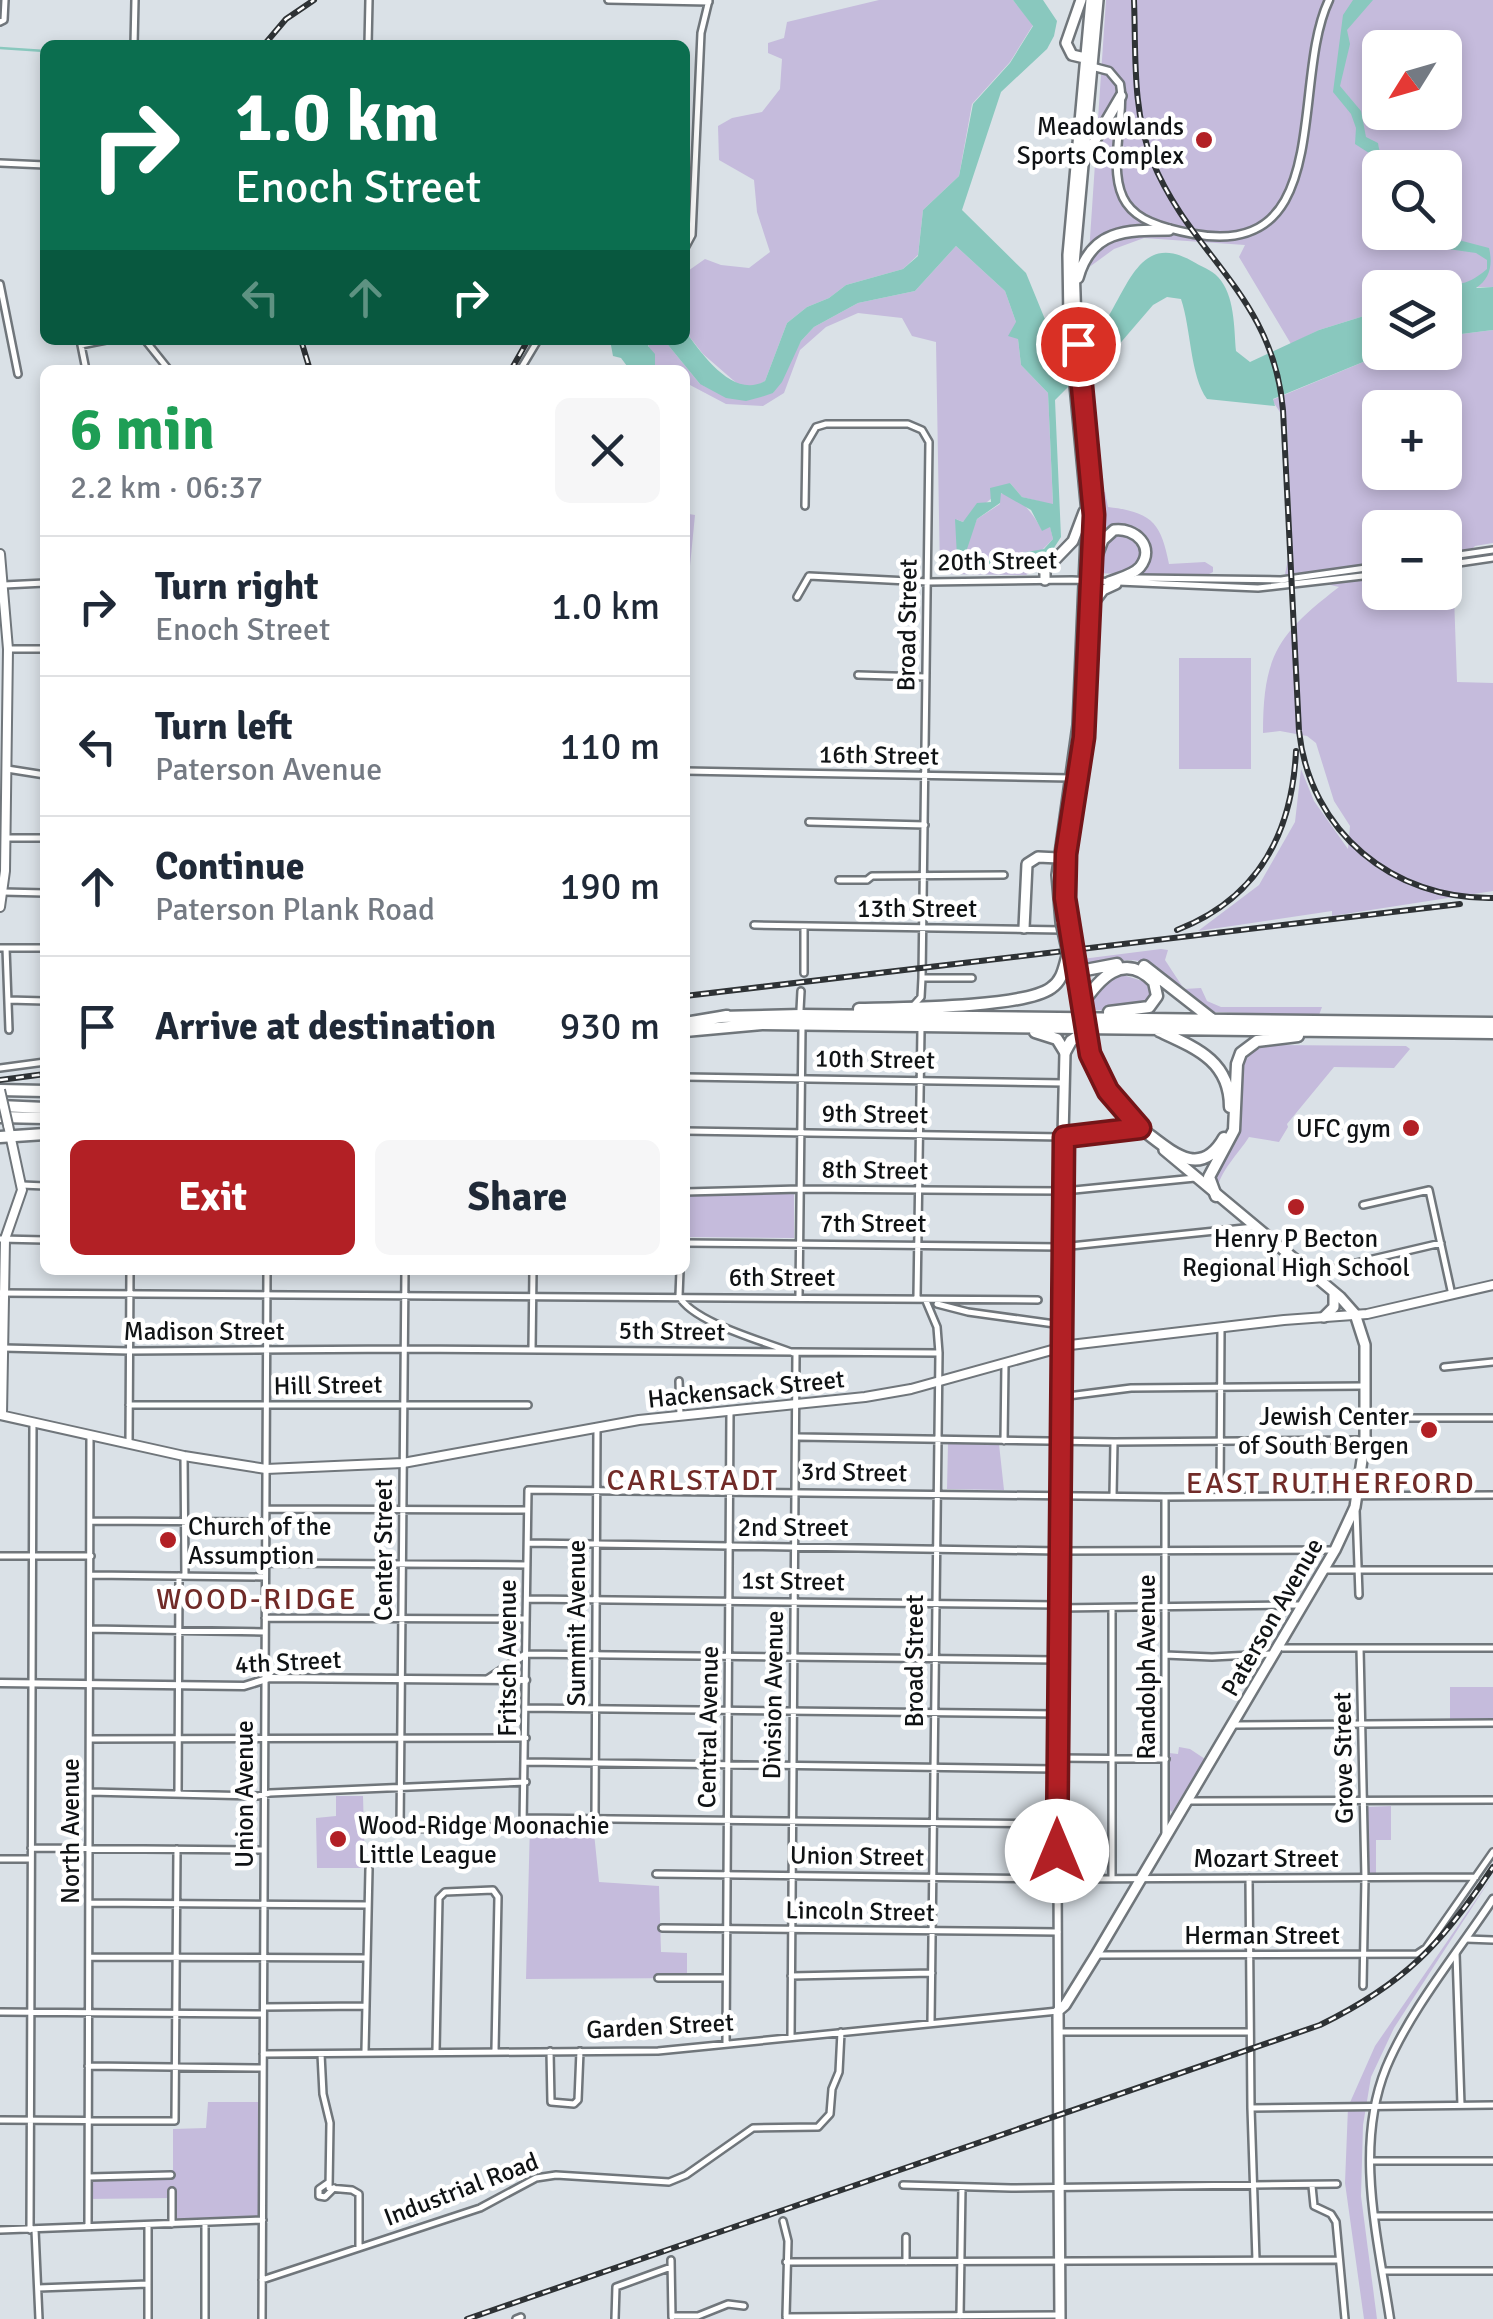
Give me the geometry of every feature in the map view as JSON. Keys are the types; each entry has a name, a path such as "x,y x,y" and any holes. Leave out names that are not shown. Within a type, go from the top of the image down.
{"highway":[{"path":"1068,954 1072,969"},
{"path":"690,1022 760,1011 955,1006 1038,995 1054,987 1072,969 1118,964 1142,966 1157,974 1188,1003 1214,1020"},
{"path":"1053,1018 1146,1008 1157,996 1156,985 1141,972 1113,971 1097,981 1081,1007"},
{"path":"720,1017 1493,1023"},
{"path":"690,1030 802,1024 980,1026 1088,1034 1155,1028 1493,1033"},
{"path":"980,1026 1044,1034 1056,1039 1065,1052 1071,1041 1088,1034"},
{"path":"1140,1128 1176,1155 1203,1160 1219,1146 1230,1120 1229,1088 1220,1068 1202,1050 1155,1028"},
{"path":"1216,1196 1210,1177 1234,1130 1237,1064 1243,1050 1258,1040 1338,1031"},
{"path":"0,1090 40,1091"},
{"path":"0,1106 40,1108"},
{"path":"5,1128 40,1119"},
{"path":"5,1128 40,1133"}],"main road":[{"path":"1081,0 1066,43 1072,54 1088,62"},
{"path":"1068,954 1065,872 1084,737 1090,609 1087,505 1068,255 1094,0"},
{"path":"1075,345 1074,290 1088,62"},
{"path":"1082,168 1093,139 1122,96"},
{"path":"1074,290 1084,259 1101,241 1128,231 1169,230"},
{"path":"1079,386 1094,485 1092,568"},
{"path":"1045,580 1046,567 1075,538 1087,505"},
{"path":"1109,582 1142,565 1144,548 1136,534 1122,529 1107,534 1088,581 1078,725 1059,858 1058,893 1072,969 1100,1078 1140,1128 1355,1314"},
{"path":"0,554 8,649 6,838 0,907"},
{"path":"1090,609 1103,590 1124,582"},
{"path":"1024,928 1027,864 1038,857 1059,858"},
{"path":"1065,1052 1064,1137 1140,1128"},
{"path":"0,1090 5,1128 22,1186 19,1204 2,1239 1,1415"},
{"path":"1109,1132 1124,1112"},
{"name":"Hackensack Street","path":"1,1415 184,1456 266,1468 402,1463 680,1416 882,1394 1060,1348 1355,1314 1493,1285"},
{"path":"1324,1317 1334,1307 1334,1292"},
{"name":"Paterson Avenue","path":"1058,2011 1166,1838 1335,1550 1355,1507 1365,1440 1365,1345 1355,1314"},
{"path":"1058,2011 1060,2317"}],"street":[{"path":"0,22 4,20 5,0"},
{"path":"134,40 135,0"},
{"path":"368,40 369,0"},
{"path":"608,0 709,1 701,33 690,239"},
{"path":"1088,62 1114,75 1122,96 1115,169 1119,192 1136,214 1169,230 1215,238 1234,237 1262,226 1284,206 1297,174 1316,37 1328,0"},
{"path":"0,163 40,165"},
{"path":"0,284 2,311 18,374"},
{"path":"149,345 165,365"},
{"name":"Broad Street","path":"806,506 806,444 816,427 908,424 918,427 929,442 922,997 911,1008"},
{"path":"1462,559 1493,554"},
{"name":"20th Street","path":"796,597 809,576 928,582 1124,582 1138,578 1281,580 1362,573"},
{"path":"4,585 40,583"},
{"path":"8,649 40,649"},
{"path":"858,675 926,677"},
{"path":"7,769 40,774"},
{"name":"16th Street","path":"690,771 1071,778"},
{"path":"809,822 926,825"},
{"path":"6,838 40,838"},
{"path":"839,880 1004,875"},
{"path":"3,892 40,892"},
{"name":"13th Street","path":"754,925 1054,928 1079,935"},
{"path":"804,927 804,974"},
{"path":"9,1030 3,948 40,948"},
{"path":"922,978 972,978"},
{"path":"800,1010 801,991"},
{"path":"7,1000 40,1001"},
{"path":"798,1297 802,1024"},
{"path":"917,1298 921,1026"},
{"path":"0,1068 40,1063"},
{"name":"10th Street","path":"690,1077 1064,1083"},
{"name":"9th Street","path":"690,1132 1064,1137"},
{"path":"1058,2011 1057,1714 1064,1137"},
{"name":"8th Street","path":"690,1192 1064,1191 1195,1178"},
{"path":"22,1186 40,1186"},
{"path":"1364,1205 1429,1190 1452,1295"},
{"name":"7th Street","path":"690,1243 1061,1247 1254,1227"},
{"path":"2,1239 40,1240"},
{"path":"1310,1274 1441,1243"},
{"path":"129,1444 130,1275"},
{"name":"Union Avenue","path":"262,2319 267,1275"},
{"name":"Center Street","path":"400,1830 405,1275"},
{"path":"532,1350 533,1275"},
{"path":"680,1275 679,1296 684,1304 714,1321 796,1354"},
{"name":"6th Street","path":"2,1294 1038,1300"},
{"path":"926,1301 968,1312 1062,1326"},
{"name":"Broad Street","path":"926,1301 937,1327 939,1353 931,2023"},
{"path":"1220,1496 1221,1328"},
{"name":"Madison Street","path":"3,1348 404,1349"},
{"name":"5th Street","path":"404,1349 939,1353"},
{"name":"Division Avenue","path":"791,2037 796,1354"},
{"path":"1444,1367 1493,1362"},
{"path":"1004,1441 1005,1364"},
{"path":"680,1381 680,1416"},
{"path":"1060,1397 1131,1388 1365,1386"},
{"name":"Hill Street","path":"129,1406 528,1404"},
{"name":"Central Avenue","path":"726,2044 730,1412"},
{"path":"1365,1418 1493,1418"},
{"path":"33,1422 30,2120 32,2230 40,2319"},
{"name":"Summit Avenue","path":"596,1818 597,1428"},
{"name":"North Avenue","path":"88,2227 90,1435"},
{"path":"797,1437 1114,1442 1365,1440"},
{"path":"1113,1496 1114,1442"},
{"path":"178,1794 184,1456"},
{"name":"3rd Street","path":"528,1490 1165,1497 1493,1495"},
{"name":"Fritsch Avenue","path":"400,1830 524,1826 528,1490"},
{"name":"Randolph Avenue","path":"1165,1497 1166,1838"},
{"path":"1355,1507 1359,1595"},
{"path":"266,1508 527,1510"},
{"path":"91,1521 265,1522"},
{"name":"2nd Street","path":"527,1544 1335,1550"},
{"path":"0,1556 91,1556"},
{"path":"265,1563 527,1565"},
{"path":"1323,1570 1493,1570"},
{"path":"91,1575 265,1576"},
{"name":"1st Street","path":"526,1598 1112,1609 1302,1604"},
{"path":"1112,1609 1112,1878"},
{"path":"264,1618 526,1619"},
{"path":"90,1629 265,1632"},
{"path":"1165,1654 1212,1657 1283,1648 1493,1648"},
{"name":"Grove Street","path":"1360,1648 1363,1986"},
{"path":"487,1679 526,1654 1058,1660"},
{"name":"4th Street","path":"0,1683 250,1685 264,1680 526,1680"},
{"path":"526,1708 1057,1714"},
{"path":"1232,1724 1493,1723"},
{"path":"90,1739 526,1738"},
{"path":"1057,1758 1166,1759"},
{"path":"526,1762 1057,1769"},
{"path":"90,1792 264,1794 526,1782"},
{"path":"1187,1801 1493,1800"},
{"path":"526,1818 1057,1824"},
{"path":"368,1830 400,1830"},
{"path":"31,1848 263,1850"},
{"path":"0,2120 175,2122 177,1850"},
{"path":"1476,1877 1493,1852"},
{"path":"0,1859 31,1859"},
{"path":"364,2053 369,1870"},
{"name":"Union Street","path":"656,1874 1057,1879"},
{"name":"Mozart Street","path":"1057,1879 1476,1877"},
{"name":"Herman Street","path":"1096,1955 1417,1954 1426,1948 1476,1877"},
{"path":"1249,1878 1250,2108 1256,2261"},
{"path":"436,2051 439,1898 445,1892 490,1890 498,1896 495,2051"},
{"path":"1390,2319 1370,2161 1376,2106 1396,2046 1493,1899"},
{"path":"90,1903 368,1905"},
{"name":"Lincoln Street","path":"662,1928 1058,1932"},
{"path":"1466,1940 1493,1940"},
{"path":"1456,1953 1461,2105"},
{"path":"89,1957 367,1958"},
{"path":"791,1976 932,1973"},
{"path":"658,1978 726,1978"},
{"path":"0,2012 176,2013 366,2006"},
{"name":"Garden Street","path":"264,2054 658,2051 1058,2011"},
{"name":"Industrial Road","path":"262,2280 480,2208 536,2178 556,2175 669,2182 686,2175 753,2128 818,2127 830,2114 832,2089 839,2072 841,2032"},
{"path":"1059,2032 1250,2032"},
{"path":"550,2051 551,2102 574,2104 578,2100 580,2051"},
{"path":"321,2054 323,2094 330,2123 328,2188 359,2194 359,2247"},
{"path":"88,2066 263,2068"},
{"path":"1250,2108 1493,2105"},
{"path":"1370,2161 1493,2161"},
{"path":"88,2176 171,2176"},
{"path":"329,2182 319,2189 319,2196 325,2198 334,2188"},
{"path":"1312,2184 1314,2206 1328,2212 1336,2222 1346,2319"},
{"path":"903,2185 1337,2184"},
{"path":"960,2318 962,2186"},
{"path":"172,2191 172,2224"},
{"path":"1375,2216 1493,2216"},
{"path":"0,2230 262,2220"},
{"path":"205,2222 205,2319"},
{"path":"783,2222 788,2241 786,2318 1060,2317"},
{"path":"148,2225 148,2319"},
{"path":"906,2236 906,2262"},
{"path":"786,2262 1337,2260"},
{"path":"615,2319 616,2286 671,2263 672,2317 698,2316 728,2304 744,2306"},
{"path":"1383,2271 1493,2271"},
{"path":"38,2288 148,2284"}],"shaded area":[{"path":"879,0 1013,0 1033,25 1010,62 972,104 959,176 923,210 918,255 903,269 846,285 807,307 787,323 765,381 754,387 741,387 690,337 690,270 705,259 749,268 770,252 757,212 754,180 719,160 718,126 732,118 762,112 780,89 782,59 768,53 768,43 784,38 787,22"},
{"path":"1013,0 1043,0 1057,21 1054,36 1047,49 1001,92 962,210 1026,273 1051,334 1075,351 1092,339 1105,322 1138,267 1152,256 1170,253 1209,270 1224,284 1233,312 1236,351 1250,362 1319,330 1362,317 1362,362 1273,399 1275,406 1207,399 1197,378 1181,299 1167,297 1153,305 1098,369 1069,386 1055,400 1061,537 1050,554 953,571 946,566 1044,549 1053,539 1050,527 1042,531 1031,510 1001,493 1000,503 977,519 964,558 957,557 955,519 963,522 977,503 991,502 990,488 1010,483 1022,497 1053,504 1048,393 1021,365 1018,339 1008,336 1016,322 1005,291 956,246 915,291 858,303 814,327 801,341 773,393 746,401 726,398 700,384 690,372 690,365 684,365 668,345 690,345 690,337 720,372 742,384 753,385 765,381 787,323 807,307 846,285 903,269 918,256 923,210 959,176 973,104 1010,63 1033,26"},
{"path":"1106,0 1493,0 1493,287 1462,287 1462,270 1362,270 1362,317 1291,344 1239,257 1245,245 1144,238 1114,249 1088,268"},
{"path":"1353,0 1373,0 1347,30 1350,44 1340,86 1361,111 1366,137 1378,143 1380,150 1364,150 1355,144 1356,128 1351,114 1333,92 1343,15"},
{"path":"1462,241 1489,248 1489,271 1476,288 1493,287 1493,330 1462,334 1462,283 1487,269 1487,260 1476,253 1455,250 1462,250"},
{"path":"956,246 1005,291 1016,322 1021,365 1048,393 1053,505 1022,497 1010,483 963,522 956,519 973,529 977,519 1000,504 1000,493 1025,506 1042,530 1050,526 1053,539 1042,550 948,567 954,571 1050,554 1026,575 940,574 936,342 912,336 902,318 858,313 826,327 800,350 784,393 763,406 726,404 690,385 690,372 700,384 773,393 801,341 814,327 858,303 915,291"},
{"path":"1493,330 1493,543 1475,546 1462,558 1462,510 1362,510 1362,610 1454,610 1457,682 1493,683 1493,891 1332,916 1332,911 1198,931 1259,885 1295,822 1301,769 1314,801 1348,849 1350,826 1334,801 1316,743 1307,736 1280,731 1263,733 1266,684 1278,648 1301,619 1339,587 1285,574 1292,541 1287,423 1272,400 1362,363 1362,370 1462,370 1462,334"},
{"path":"611,345 648,345 655,354 655,365 626,365 613,356"},
{"path":"649,345 668,345 684,365 655,365 655,355"},
{"path":"1097,492 1105,492 1108,507 1135,512 1152,522 1162,538 1169,564 1205,562 1213,567 1213,572 1136,576 1146,558 1142,535 1138,528 1123,523 1100,533"},
{"path":"690,514 695,515 690,566"},
{"path":"1118,533 1136,545 1139,564 1126,573 1099,573 1103,550"},
{"path":"1179,658 1251,658 1251,769 1179,769"},
{"path":"1168,950 1165,960 1184,989 1201,988 1207,1001 1221,1007 1322,1007 1319,1015 1211,1012 1149,965 1127,960 1091,967 1082,959"},
{"path":"1123,975 1149,983 1153,990 1150,998 1128,1009 1091,1010 1099,985"},
{"path":"1260,1045 1410,1049 1394,1068 1334,1067 1287,1124 1279,1142 1249,1137 1225,1170 1217,1191 1212,1182 1235,1134 1242,1063"},
{"path":"690,1194 794,1194 794,1238 690,1237"},
{"path":"948,1444 999,1444 1004,1490 947,1489"},
{"path":"1450,1687 1493,1687 1493,1720 1450,1720"},
{"path":"1179,1747 1205,1759 1172,1812 1169,1753 1178,1754"},
{"path":"336,1796 363,1796 365,1868 317,1868 316,1818 336,1816"},
{"path":"1391,1806 1391,1840 1376,1840 1376,1873 1367,1873 1366,1807"},
{"path":"530,1823 593,1823 599,1882 659,1886 661,1952 687,1953 687,1978 526,1979"},
{"path":"1493,1875 1394,2028 1371,2077 1363,2125 1361,2196 1377,2319 1364,2319 1345,2183 1348,2107 1375,2046"},
{"path":"208,2102 262,2102 261,2222 170,2224 171,2198 87,2199 87,2175 173,2176 173,2129 206,2128"}],"waterway":[{"path":"0,48 40,51"}],"railway":[{"path":"268,40 286,19 314,0"},
{"path":"1134,0 1138,101 1152,160 1168,194 1247,306 1264,336 1276,370 1283,410 1299,731 1306,767 1320,800 1339,829 1391,873 1456,896 1493,898"},
{"path":"302,345 308,365"},
{"path":"514,365 525,345"},
{"path":"1177,930 1229,901 1265,860 1287,810 1296,751"},
{"path":"690,995 1460,904"},
{"path":"0,1080 40,1075"},
{"path":"467,2319 1320,2025 1375,1994 1419,1960 1493,1867"}],"place":[{"name":"Meadowlands Sports Complex","path":"1204,140"},
{"name":"UFC gym","path":"1411,1128"},
{"name":"Henry P Becton Regional High School","path":"1296,1207"},
{"name":"Jewish Center of South Bergen","path":"1429,1430"},
{"name":"Church of the Assumption","path":"168,1540"},
{"name":"Wood-Ridge Moonachie Little League","path":"338,1839"}],"district":[{"name":"CARLSTADT","path":"693,1480"},
{"name":"EAST RUTHERFORD","path":"1331,1483"},
{"name":"WOOD-RIDGE","path":"257,1599"}],"route":[{"path":"1057,1851 1064,1137 1140,1128 1108,1091 1090,1054 1065,898 1066,854 1084,737 1094,515 1078,344"}]}
